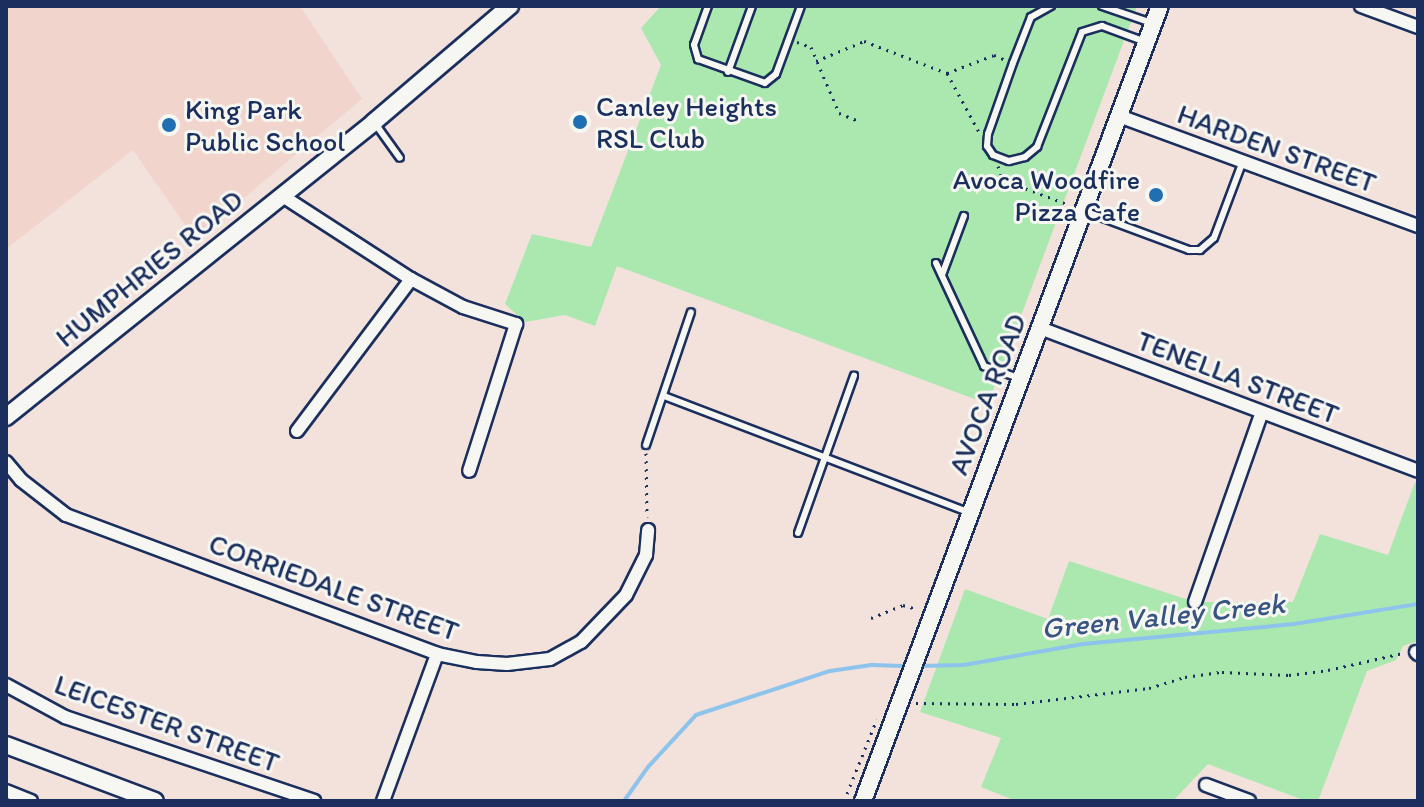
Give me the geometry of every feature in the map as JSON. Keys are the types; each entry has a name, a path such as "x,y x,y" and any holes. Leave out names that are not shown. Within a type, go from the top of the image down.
{"main road":[{"name":"HUMPHRIES ROAD","path":"6,417 374,122 510,6"},
{"name":"AVOCA ROAD","path":"863,801 908,702 914,661 1160,6"},
{"path":"6,745 155,801"}],"street":[{"path":"1361,6 1418,27"},
{"name":"HARDEN STREET","path":"1119,116 1418,226"},
{"path":"281,195 411,279 463,307 516,324 469,471"},
{"path":"297,431 411,279"},
{"name":"TENELLA STREET","path":"1040,328 1418,471"},
{"path":"1195,602 1262,412"},
{"name":"CORRIEDALE STREET","path":"6,462 21,480 66,515 437,654 507,664 550,659 581,642 632,586 646,555 648,530"},
{"path":"383,801 437,654"},
{"name":"LEICESTER STREET","path":"6,685 65,717 314,801"},
{"path":"1206,785 1249,801"},
{"path":"6,791 31,801"}],"lane":[{"path":"708,6 694,45 696,54 704,63 760,83 769,81 801,6"},
{"path":"728,72 752,6"},
{"path":"1051,6 1031,17 1013,63 988,134 987,146 993,155 1009,161 1025,157 1037,147 1082,32 1102,26 1146,42"},
{"path":"1102,6 1153,24"},
{"path":"374,122 400,158"},
{"path":"1084,211 1189,250 1200,250 1214,238 1243,160"},
{"path":"942,275 964,216"},
{"path":"936,263 984,366 1021,379"},
{"path":"646,445 691,312"},
{"path":"798,533 854,376"},
{"path":"664,396 970,513"}],"path":[{"path":"789,39 811,47 839,113 859,121"},
{"path":"816,61 864,41 947,73 987,146"},
{"path":"947,73 994,55 1013,63"},
{"path":"993,155 1003,180 1067,204"},
{"path":"646,445 648,530"},
{"path":"871,618 903,605 917,609"},
{"path":"908,702 1016,704 1149,688 1185,677 1222,672 1289,675 1328,670 1401,653"},
{"path":"844,801 878,717"}],"shaded area":[{"name":"King Park Public School","path":"6,6 300,6 362,99 195,239 133,150 6,249"}],"green space":[{"path":"661,6 1137,6 988,404 617,266 595,326 565,315 525,322 505,304 532,234 591,247 661,65 641,28"},
{"path":"1415,482 1418,483 1418,641 1403,646 1396,660 1367,671 1318,801 1306,801 1208,764 1173,801 1016,801 981,787 1001,738 920,712 965,589 1048,619 1069,561 1195,602 1293,602 1320,534 1388,555"}],"waterway":[{"name":"Green Valley Creek","path":"918,666 964,665 1083,644 1294,624 1418,604"},
{"path":"624,801 648,767 696,715 830,671 872,665 910,666"}],"place":[{"name":"Canley Heights RSL Club","path":"580,122"},
{"name":"King Park Public School","path":"169,125"},
{"name":"Avoca Woodfire Pizza Cafe","path":"1156,195"}]}
